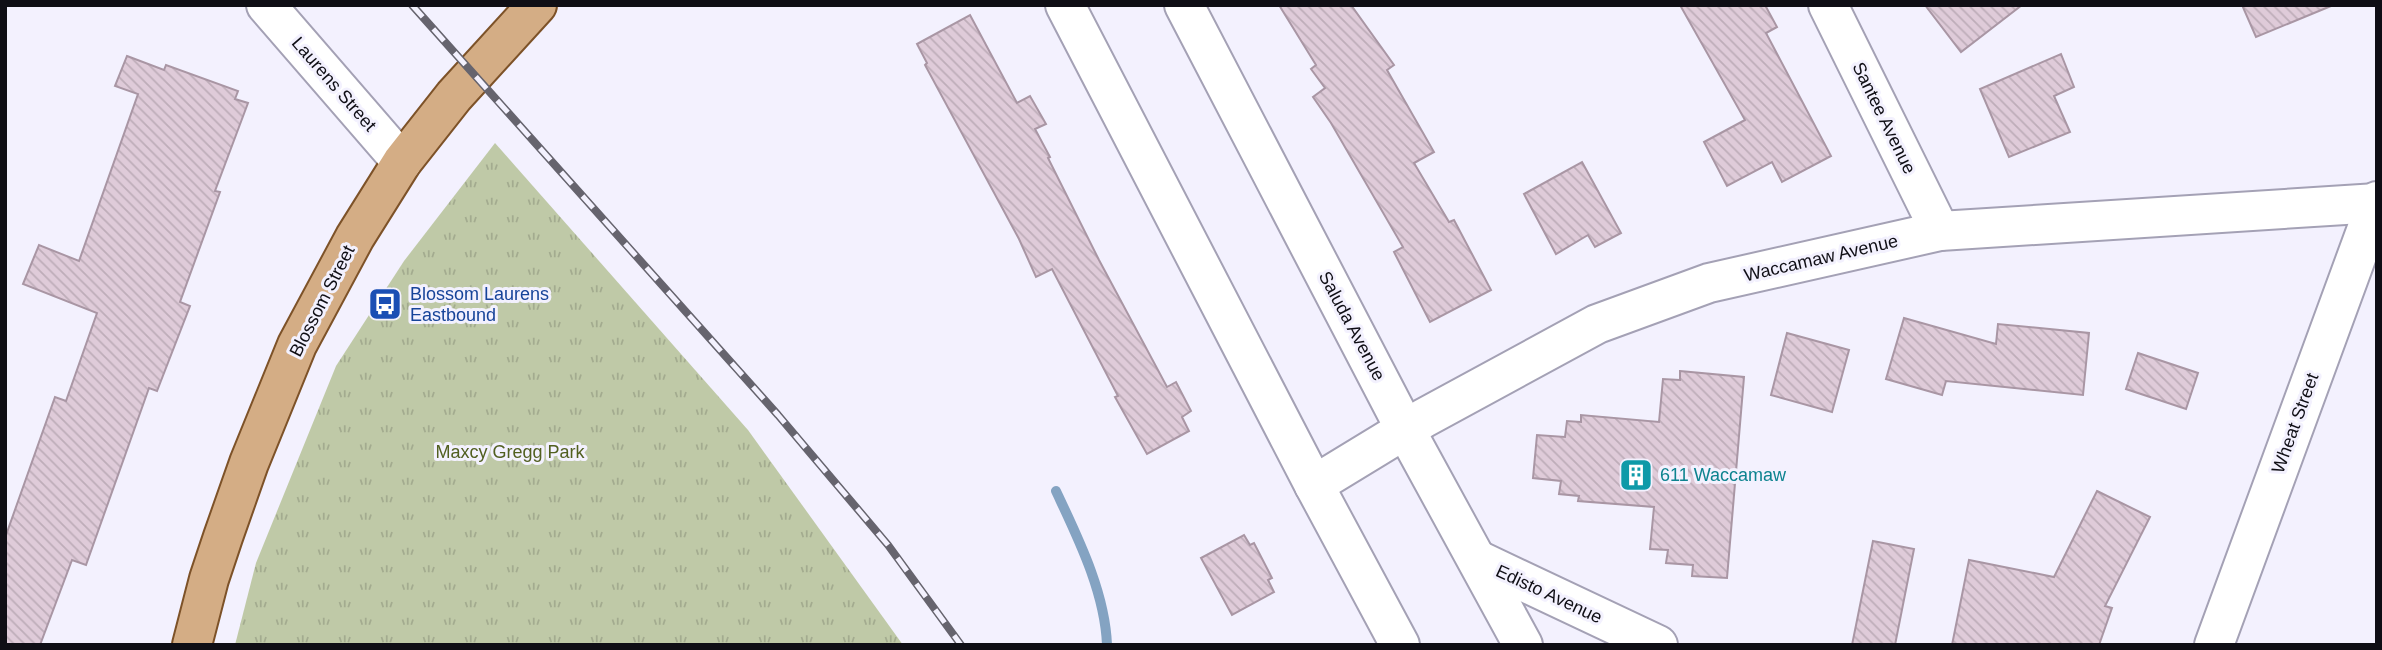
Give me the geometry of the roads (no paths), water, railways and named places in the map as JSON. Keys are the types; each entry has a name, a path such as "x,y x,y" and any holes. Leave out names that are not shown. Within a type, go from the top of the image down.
{"main road":[{"name":"Blossom Street","path":"192,645 223,537 253,453 297,345 359,231 402,162 454,96 537,5"}],"street":[{"name":"Laurens Street","path":"266,5 402,162"},
{"path":"1065,5 1400,645"},
{"name":"Saluda Avenue","path":"1184,5 1405,429 1523,645"},
{"name":"Santee Avenue","path":"1828,5 1940,231"},
{"name":"Waccamaw Avenue","path":"1314,485 1405,429 1597,324 1709,283 1940,231 2376,202"},
{"name":"Wheat Street","path":"2214,645 2376,202"},
{"name":"Edisto Avenue","path":"1478,560 1658,645"}],"waterway":[{"path":"1056,491 1096,585 1107,645"}],"railway":[{"path":"412,5 778,415 888,545 961,645"}],"place":[{"name":"Blossom Laurens Eastbound","path":"385,304"},
{"name":"611 Waccamaw","path":"1636,475"}],"park label":[{"name":"Maxcy Gregg Park","path":"510,452"}]}
